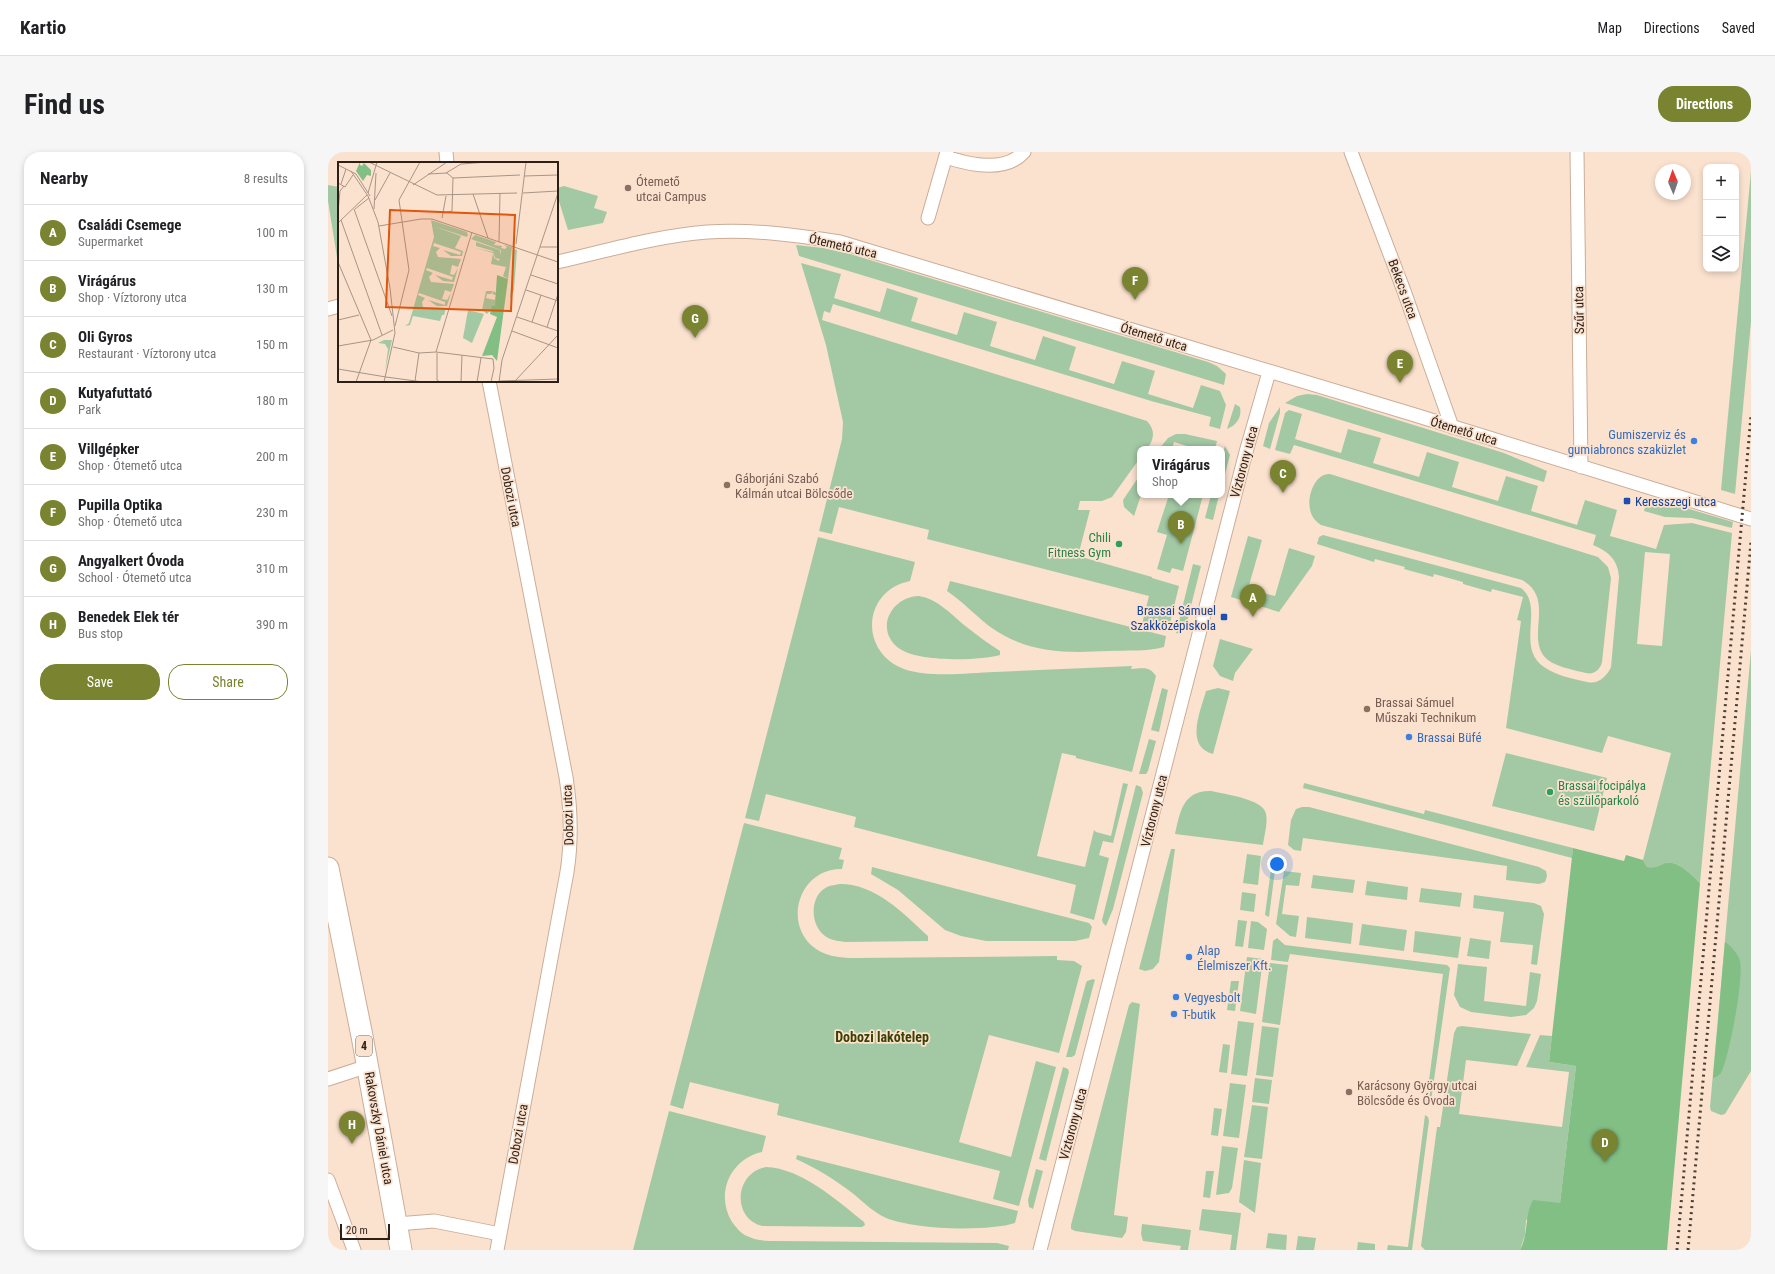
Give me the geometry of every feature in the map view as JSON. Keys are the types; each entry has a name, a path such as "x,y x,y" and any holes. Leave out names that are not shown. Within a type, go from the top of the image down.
{"main road":[{"name":"Rakovszky Dániel utca","path":"328,868 368,1066 397,1224"},
{"name":"4","path":"397,1224 401,1250"}],"street":[{"path":"446,152 447,162"},
{"path":"928,218 947,155 968,164 1001,164 1012,161 1024,152"},
{"name":"Bekecs utca","path":"1351,152 1404,291 1452,427"},
{"name":"Szűr utca","path":"1577,152 1581,467"},
{"name":"Ótemető utca","path":"558,262 705,232 765,232 840,242 1747,517"},
{"path":"328,309 338,306"},
{"name":"Víztorony utca","path":"1040,1250 1244,460 1269,372"},
{"name":"Dobozi utca","path":"489,382 566,777 571,816 569,858 566,879 497,1250"},
{"path":"328,1079 368,1066"},
{"path":"328,1180 354,1250"},
{"path":"397,1224 434,1221 500,1234"}],"green space":[{"path":"1751,171 1751,322 1735,494 1721,490"},
{"path":"328,185 338,187 338,264 328,201"},
{"path":"564,186 598,196 594,208 607,212 603,223 568,230 558,198 558,188"},
{"path":"796,245 823,248 850,254 1208,362 1217,366 1226,374 1224,385 799,256"},
{"path":"801,263 841,274 834,298 880,312 887,288 918,298 911,321 957,335 964,312 997,322 990,346 1035,360 1043,336 1076,347 1069,370 1114,384 1122,361 1155,371 1148,394 1193,408 1201,385 1220,391 1226,405 1220,429 1209,426 1211,417 1151,401 833,304 830,313 824,311 822,320 1147,421 1153,432 1151,442 1149,446 1137,446 1137,462 1112,497 1102,501 1080,501 1078,510 1090,510 1078,556 1179,586 1168,631 1142,624 1149,596 927,539 929,530 839,507 832,534 819,531 842,439 843,422 826,345"},
{"path":"1307,394 1317,395 1504,453 1547,471 1544,482 1285,403 1297,396"},
{"path":"1235,404 1240,407 1240,414 1236,423 1227,429"},
{"path":"1280,407 1280,413 1270,449 1263,446 1269,423"},
{"path":"1289,410 1302,414 1295,439 1341,453 1348,429 1381,438 1373,463 1419,477 1427,452 1459,462 1452,487 1498,501 1506,476 1538,486 1531,511 1577,525 1585,500 1617,510 1610,536 1656,549 1664,525 1692,523 1732,533 1700,883 1675,863 1670,862 1655,867 1647,867 1643,860 1671,753 1608,736 1602,753 1506,728 1521,621 1517,620 1523,597 1492,589 1491,592 1463,584 1463,582 1434,574 1433,577 1404,569 1405,567 1375,559 1374,562 1317,544 1319,537 1323,535 1521,588 1528,596 1531,606 1530,638 1536,659 1544,667 1553,672 1591,683 1602,679 1611,667 1619,577 1617,566 1608,553 1593,545 1596,535 1294,445 1290,454 1275,450 1285,413","holes":["1645,552 1670,554 1662,646 1637,644"]},
{"path":"1176,434 1185,434 1217,441 1216,446 1187,446 1174,442 1173,446 1161,446 1168,438"},
{"path":"1225,446 1230,455 1225,474"},
{"path":"1330,474 1598,557 1608,567 1611,578 1602,662 1600,667 1594,673 1589,673 1566,668 1548,660 1541,652 1538,642 1539,608 1537,598 1532,588 1522,580 1321,525 1311,514 1309,504 1311,492 1316,481 1320,477"},
{"path":"1137,479 1137,498 1140,498 1134,516 1124,507 1123,500"},
{"path":"1168,498 1202,498 1183,571 1172,568 1170,573 1157,569 1167,535 1157,532"},
{"path":"1210,498 1218,498 1213,520 1205,518"},
{"path":"1646,503 1676,505 1733,522 1732,528 1692,518 1665,517 1644,511"},
{"path":"1248,536 1262,540 1248,589 1275,596 1289,548 1315,556 1312,566 1279,612 1231,597"},
{"path":"818,537 915,562 910,581 894,587 882,597 875,609 872,622 873,636 879,649 889,661 904,669 914,672 949,674 1132,666 1131,669 1148,669 1154,673 1156,676 1132,772 1062,753 1037,856 1085,867 1094,830 1096,832 1111,836 1123,783 1128,784 1113,843 1103,841 1099,855 1109,858 1094,920 1070,913 1076,885 854,827 856,817 766,794 759,821 745,818"},
{"path":"1193,564 1201,566 1187,622 1181,634 1176,633"},
{"path":"950,581 1166,636 1164,647 1144,650 1077,652 1047,650 1032,647 1018,642 989,626 947,591"},
{"path":"919,596 932,600 943,607 986,642 1000,651 1000,655 978,658 949,659 921,656 900,649 892,642 888,633 887,625 889,616 893,608 900,602"},
{"path":"1220,639 1253,649 1235,673 1233,681 1220,676 1213,666"},
{"path":"1751,650 1751,1071 1725,1114 1721,1115 1711,1111 1710,1107"},
{"path":"1162,688 1168,690 1159,732 1151,730"},
{"path":"1218,688 1230,691 1213,754 1204,750 1199,744 1197,727 1198,717 1206,691"},
{"path":"1149,739 1156,741 1148,771 1146,774 1139,774"},
{"name":"Brassai focipálya és szülőparkoló","path":"1506,753 1607,778 1594,831 1492,806"},
{"path":"1304,783 1424,814 1425,810 1573,848 1572,858 1303,788"},
{"path":"1136,785 1141,787 1143,793 1113,909 1106,926 1102,920"},
{"path":"1211,791 1243,798 1258,804 1264,809 1267,821 1263,845 1175,834 1181,810 1189,798 1194,794"},
{"path":"1309,807 1539,867 1546,871 1547,876 1545,882 1539,884 1506,880 1507,866 1303,838 1301,851 1294,850 1288,845 1291,820 1296,809"},
{"path":"744,823 842,848 839,859 844,860 842,869 828,871 816,877 807,885 801,896 798,909 798,922 803,934 811,945 821,952 843,958 1057,956 1057,960 1074,961 1082,966 1059,1053 989,1035 959,1142 1011,1157 1036,1061 1056,1067 1019,1206 993,1199 1000,1171 777,1115 779,1104 690,1082 683,1109 670,1105"},
{"path":"1573,848 1624,861 1626,855 1643,860 1647,867 1655,867 1670,862 1675,863 1700,883 1667,1250 1520,1250 1525,1238 1528,1212 1533,1200 1560,1203 1576,1066 1549,1062"},
{"path":"1171,849 1175,849 1159,962 1153,969 1145,971 1139,969"},
{"path":"1247,854 1261,856 1258,885 1243,883"},
{"path":"872,867 1089,923 1092,927 1089,938 1075,941 986,941 961,936 945,930 898,890 871,874"},
{"path":"1271,869 1275,870 1269,917 1265,915"},
{"path":"1284,871 1301,873 1299,886 1286,885 1282,914 1299,916 1296,937 1290,936 1276,924"},
{"path":"1313,875 1355,880 1353,893 1311,888"},
{"path":"1367,881 1408,887 1407,900 1365,895"},
{"path":"840,884 853,885 865,889 888,901 899,909 928,936 928,941 846,942 828,938 816,925 814,918 815,904 821,891 829,886"},
{"path":"1421,888 1462,893 1460,907 1419,902"},
{"path":"1242,892 1256,894 1254,912 1240,910"},
{"path":"1474,895 1534,903 1541,906 1544,914 1537,965 1531,964 1533,945 1500,942 1504,912 1473,908"},
{"path":"1307,917 1353,923 1351,944 1305,938"},
{"path":"1238,920 1247,921 1243,947 1235,946"},
{"path":"1251,921 1258,922 1267,929 1264,950 1248,948"},
{"path":"1362,924 1407,930 1404,951 1359,945"},
{"path":"1415,931 1461,937 1458,958 1413,952"},
{"path":"1277,938 1285,945 1447,965 1450,968 1431,1101 1426,1103 1443,974 1290,954 1288,962 1271,960 1273,941"},
{"path":"1470,938 1491,941 1489,959 1467,956"},
{"path":"1725,942 1733,949 1739,958 1741,966 1739,996 1729,1049 1725,1062 1720,1074 1713,1078"},
{"path":"1247,957 1263,959 1256,1014 1240,1011"},
{"path":"1270,963 1288,965 1280,1025 1262,1022"},
{"path":"1458,964 1487,967 1484,1001 1526,1006 1530,972 1541,974 1537,1001 1534,1008 1526,1015 1511,1017 1471,1012 1460,1007 1454,995"},
{"path":"1093,979 1095,980 1075,1055 1072,1057 1066,1057 1086,983 1087,981"},
{"path":"1231,981 1239,981 1235,1011 1227,1010"},
{"path":"1132,1002 1140,1004 1114,1215 1128,1217 1126,1232 1122,1238 1075,1231 1071,1229 1071,1225 1129,1005"},
{"path":"1238,1021 1254,1023 1247,1076 1231,1074"},
{"path":"1262,1026 1279,1028 1273,1077 1256,1075"},
{"path":"1462,1026 1531,1034 1517,1066 1466,1060 1459,1114 1562,1127 1569,1072 1526,1067 1540,1035 1552,1036 1549,1062 1576,1066 1560,1203 1526,1220 1525,1235 1520,1250 1425,1250 1421,1246 1437,1127 1440,1127 1454,1033 1457,1027"},
{"path":"1223,1044 1230,1045 1227,1073 1219,1072"},
{"path":"1063,1067 1068,1069 1069,1072 1046,1161 1039,1159"},
{"path":"1255,1078 1272,1080 1269,1104 1252,1102"},
{"path":"1230,1083 1246,1085 1239,1138 1223,1136"},
{"path":"1252,1105 1268,1107 1262,1159 1244,1157"},
{"path":"1214,1108 1222,1109 1218,1136 1211,1135"},
{"path":"669,1111 766,1136 762,1152 741,1162 729,1179 726,1189 725,1200 727,1211 732,1222 741,1232 751,1238 770,1241 997,1243 1009,1246 1008,1250 633,1250"},
{"path":"1425,1115 1428,1117 1429,1121 1412,1250 1387,1250 1388,1245 1408,1247"},
{"path":"1222,1146 1238,1148 1232,1188 1229,1193 1216,1195"},
{"path":"797,1155 1018,1211 1015,1223 986,1228 948,1228 928,1227 894,1221 878,1214 831,1178 796,1159"},
{"path":"1244,1160 1261,1163 1255,1213 1239,1202"},
{"path":"766,1167 779,1169 806,1179 843,1205 864,1222 865,1225 862,1227 762,1226 752,1221 745,1214 741,1205 743,1186 748,1177 756,1171"},
{"path":"1036,1169 1043,1171 1033,1209 1029,1207 1028,1200"},
{"path":"1206,1171 1214,1171 1210,1198 1203,1197"},
{"path":"1202,1209 1241,1213 1236,1250 1230,1250 1232,1235 1199,1230"},
{"path":"1142,1224 1191,1230 1188,1250 1180,1250 1181,1246 1143,1241 1141,1234"},
{"path":"1268,1233 1287,1235 1286,1250 1266,1248"},
{"path":"1298,1236 1316,1238 1314,1250 1296,1250"},
{"path":"1358,1242 1375,1244 1375,1250 1357,1250"}],"railway":[{"path":"1677,1250 1751,416"},
{"path":"1688,1250 1751,542"}],"place":[{"name":"Ótemető utcai Campus","path":"628,188"},
{"name":"Pupilla Optika","path":"1135,300"},
{"name":"Angyalkert Óvoda","path":"695,338"},
{"name":"Villgépker","path":"1400,383"},
{"name":"Gumiszerviz és gumiabroncs szaküzlet","path":"1694,441"},
{"name":"Gáborjáni Szabó Kálmán utcai Bölcsőde","path":"727,485"},
{"name":"Oli Gyros","path":"1283,493"},
{"name":"Keresszegi utca","path":"1627,501"},
{"name":"Chili Fitness Gym","path":"1119,544"},
{"name":"Virágárus","path":"1181,544"},
{"name":"Brassai Sámuel Szakközépiskola","path":"1224,617"},
{"name":"Családi Csemege","path":"1253,617"},
{"name":"Brassai Sámuel Műszaki Technikum","path":"1367,709"},
{"name":"Brassai Büfé","path":"1409,737"},
{"name":"Brassai focipálya és szülőparkoló","path":"1550,792"},
{"name":"Alap Élelmiszer Kft.","path":"1189,957"},
{"name":"Vegyesbolt","path":"1176,997"},
{"name":"T-butik","path":"1174,1014"},
{"name":"Karácsony György utcai Bölcsőde és Óvoda","path":"1349,1092"},
{"name":"Benedek Elek tér","path":"352,1144"},
{"name":"Kutyafuttató","path":"1605,1162"}],"district":[{"name":"Dobozi lakótelep","path":"882,1037"}]}
